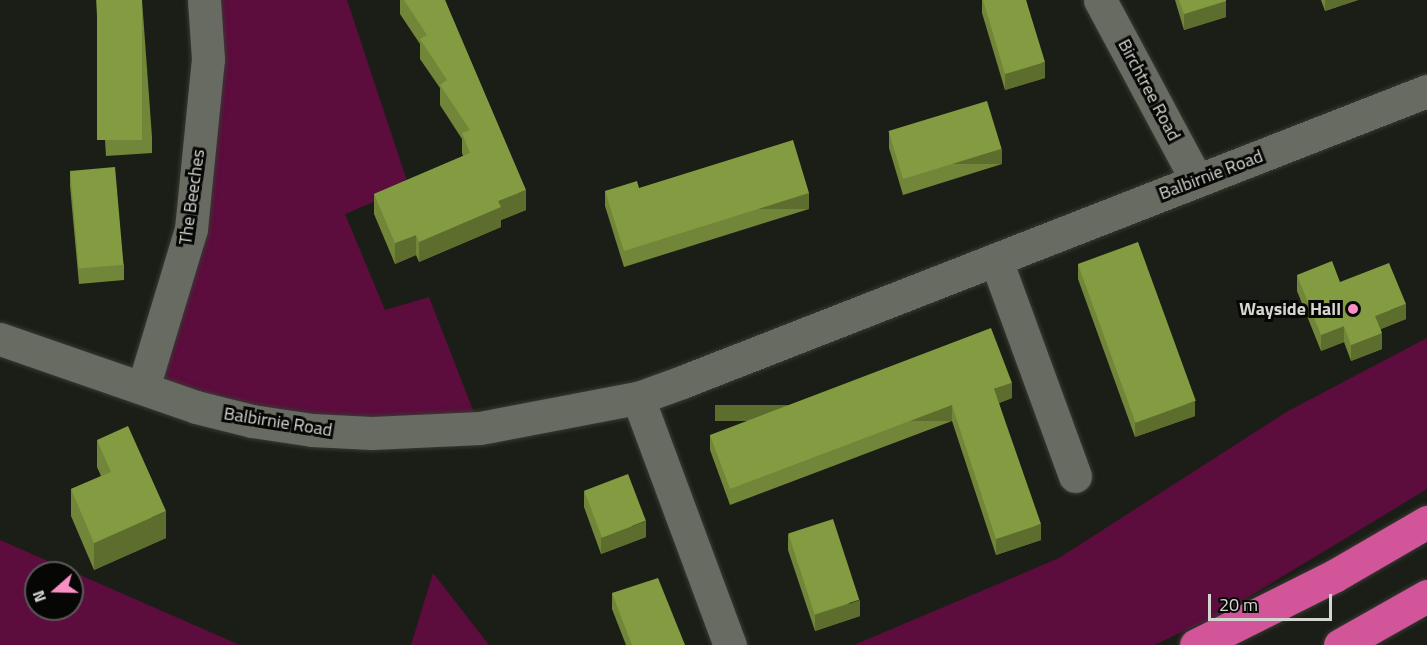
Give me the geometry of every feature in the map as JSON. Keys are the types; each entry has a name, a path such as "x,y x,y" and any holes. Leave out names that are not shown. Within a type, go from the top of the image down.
{"highway":[{"path":"1196,645 1334,576 1427,522"},
{"path":"1340,645 1427,596"}],"street":[{"name":"The Beeches","path":"143,388 190,229 208,59 204,0"},
{"name":"Birchtree Road","path":"1100,0 1197,181"},
{"name":"Balbirnie Road","path":"0,339 195,407 252,421 312,430 372,432 480,428 638,398 1427,91"},
{"path":"996,260 1075,476"},
{"path":"638,398 730,645"}],"shaded area":[{"path":"204,0 347,0 409,187 345,214 385,310 429,297 480,428 372,433 143,388 191,229"},
{"path":"1427,338 1427,489 1219,615 1154,645 854,645 1059,558 1288,411"},
{"path":"0,540 48,561 24,561 24,621 84,621 84,577 240,645 0,645"},
{"path":"433,573 489,645 411,645"}],"building":[{"path":"97,0 142,0 142,140 97,140"},
{"path":"404,0 445,0 526,190 498,201 501,207 419,242 416,235 395,243 374,194 470,153 462,133 470,130 440,85 447,80 420,39 427,35"},
{"path":"983,0 1026,0 1045,62 1005,74"},
{"path":"1179,0 1226,0 1226,1 1184,14"},
{"path":"987,101 1002,149 903,179 889,131"},
{"path":"793,140 809,193 624,251 605,191 637,181 639,188"},
{"path":"115,167 124,265 79,269 70,171"},
{"path":"1138,242 1196,401 1136,423 1078,264"},
{"name":"Wayside Hall","path":"1332,261 1340,282 1389,263 1406,304 1375,316 1382,333 1351,345 1344,326 1321,335 1297,275"},
{"path":"991,328 1012,383 994,389 1041,524 996,539 952,405 730,489 710,435"},
{"path":"128,426 166,511 94,543 71,489 111,472 97,440"},
{"path":"628,474 646,521 602,538 584,491"},
{"path":"833,519 859,600 815,614 788,534"},
{"path":"658,578 685,645 632,645 612,593"}],"place":[{"name":"Wayside Hall","path":"1353,309"}]}
